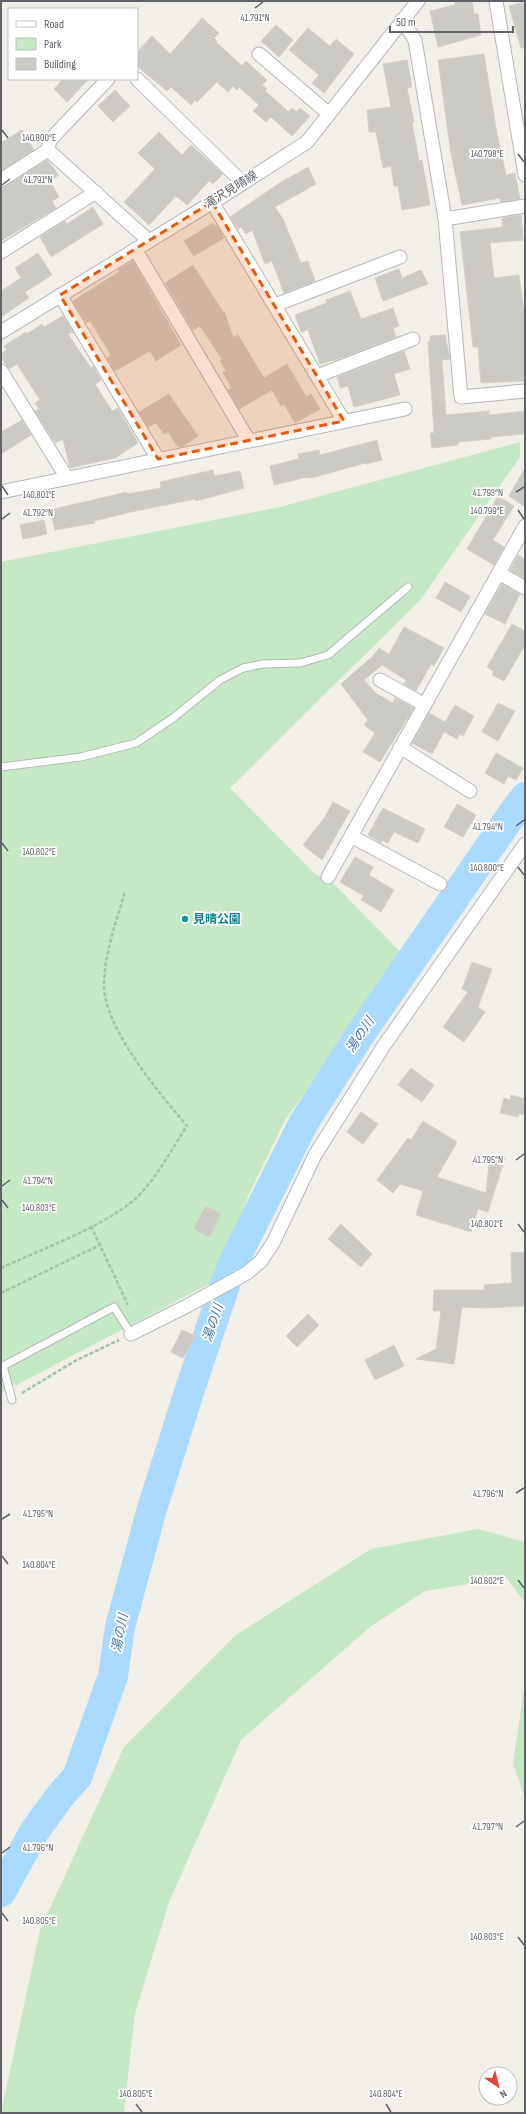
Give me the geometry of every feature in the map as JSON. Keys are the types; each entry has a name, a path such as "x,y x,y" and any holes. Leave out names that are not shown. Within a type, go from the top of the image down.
{"street":[{"name":"滝沢見晴線","path":"1,332 148,240 244,183 306,142 418,1"},
{"path":"496,1 525,175"},
{"path":"402,20 415,40 445,219 462,397 525,391"},
{"path":"259,54 329,114"},
{"path":"1,180 48,150 50,140 107,80"},
{"path":"138,80 244,183"},
{"path":"48,150 148,240"},
{"path":"1,252 96,192"},
{"path":"212,202 344,421"},
{"path":"445,219 525,206"},
{"path":"135,249 249,441"},
{"path":"274,305 400,257"},
{"path":"60,296 158,459"},
{"path":"317,376 412,340"},
{"path":"1,371 67,478"},
{"path":"1,492 405,408"},
{"path":"328,877 525,526"},
{"path":"499,573 525,588"},
{"path":"380,680 425,705"},
{"path":"400,747 470,791"},
{"path":"351,836 440,884"},
{"path":"131,1334 187,1306 247,1273 261,1261 273,1243 315,1155 383,1047 525,844"}],"lane":[{"path":"1,766 81,757 136,743 173,718 220,680 243,668 263,664 300,663 328,655 408,587"},
{"path":"12,1400 3,1366 114,1307 131,1334"}],"path":[{"path":"1,1268 91,1226 130,1204 146,1187 187,1126 132,1056 111,1015 104,986 108,951 125,892"},
{"path":"91,1226 130,1308"},
{"path":"1,1292 100,1245"},
{"path":"12,1400 75,1360 131,1334"}],"highlighted area":[{"path":"212,202 344,421 158,459 60,295"}],"green space":[{"name":"見晴公園","path":"520,442 520,457 421,599 230,788 315,874 333,883 403,955 285,1120 249,1194 217,1280 1,1393 1,562 280,507"},
{"path":"478,1529 525,1542 525,1603 507,1578 425,1591 370,1627 241,1740 169,1902 135,2013 124,2113 1,2113 40,1930 124,1747 236,1635 371,1549"},
{"path":"525,1682 525,1798 513,1764"}],"building":[{"path":"455,1 472,1 474,14 478,14 481,35 438,47 430,11 455,5"},
{"path":"525,2 525,48 521,48 509,6"},
{"path":"202,18 219,33 214,38 217,41 216,42 242,66 246,61 267,80 262,85 267,89 265,91 289,112 292,108 297,112 300,108 310,116 292,136 271,117 266,122 253,111 259,105 239,87 237,90 233,86 228,92 217,82 197,102 195,100 191,105 171,87 167,91 138,67 138,51 152,36 170,54"},
{"path":"276,25 293,40 279,57 261,41"},
{"path":"308,28 330,46 336,39 354,54 324,93 312,83 319,75 289,50"},
{"path":"484,54 497,134 506,175 515,173 520,199 501,202 500,198 462,205 451,154 438,60"},
{"path":"407,60 412,87 407,88 414,122 412,123 419,161 422,160 430,205 402,210 398,186 394,186 391,166 383,168 376,132 369,132 367,110 391,107 383,64"},
{"path":"62,80 88,80 67,102 54,89"},
{"path":"115,90 130,106 113,122 98,106"},
{"path":"22,130 34,150 1,171 1,143"},
{"path":"159,132 182,155 191,145 223,174 213,184 209,181 187,205 176,196 149,225 124,202 155,169 138,153"},
{"path":"47,160 59,175 50,181 59,197 52,201 56,208 1,241 1,188"},
{"path":"308,167 316,184 275,207 283,219 301,263 308,261 315,281 284,293 272,261 265,264 252,230 246,234 241,227 238,229 230,217 278,184"},
{"path":"93,207 103,224 51,257 40,237 65,221 67,224"},
{"path":"521,215 523,240 490,243 494,278 519,275 523,306 525,306 525,381 481,383 478,347 473,347 460,232 502,227 502,218"},
{"path":"213,223 215,226 217,225 224,238 194,256 184,241"},
{"path":"38,253 52,275 25,292 29,298 1,317 1,291 21,278 15,268"},
{"path":"133,261 181,345 156,361 150,351 115,371 107,358 111,355 90,321 86,323 73,301 119,272 118,270"},
{"path":"193,265 223,312 224,311 233,337 238,335 264,378 287,364 306,397 311,394 320,409 295,423 284,404 281,406 272,390 239,409 228,390 232,388 223,373 226,371 220,360 222,359 200,326 193,330 165,283"},
{"path":"399,269 402,278 421,270 428,284 383,301 375,278"},
{"path":"350,291 361,319 393,308 399,326 393,328 396,337 333,361 320,364 308,330 301,332 295,315 327,303 326,300"},
{"path":"63,316 73,332 68,334 91,368 93,366 101,380 95,384 112,411 118,408 138,443 115,458 70,468 63,439 55,443 35,411 39,409 35,403 40,400 17,364 9,369 1,357 1,354 7,350 4,346 26,332 27,334 42,324 44,327"},
{"path":"445,335 450,359 442,360 446,415 489,411 489,415 525,411 525,434 491,437 491,439 458,442 458,445 432,448 430,433 434,433 428,341 430,342 430,336"},
{"path":"404,351 410,369 394,374 400,395 354,407 348,386 340,388 337,377"},
{"path":"169,394 198,436 182,447 178,447 168,432 164,434 156,423 148,427 139,412"},
{"path":"22,420 31,435 1,454 1,432"},
{"path":"377,440 382,460 365,463 315,477 303,478 274,485 270,466 299,459 298,454 319,450 320,455"},
{"path":"525,468 525,507 509,496"},
{"path":"213,470 214,476 240,471 244,488 196,501 195,499 131,512 94,521 95,523 55,530 50,510 127,492 127,494 161,488 160,482"},
{"path":"498,496 514,506 493,540 504,547 494,565 467,549"},
{"path":"44,520 47,534 23,539 20,525"},
{"path":"518,555 525,559 525,579 510,570"},
{"path":"445,582 470,596 461,612 436,598"},
{"path":"502,584 520,594 505,624 485,614"},
{"path":"512,624 525,631 525,645 504,681 492,675 494,672 487,667"},
{"path":"404,627 444,648 434,666 431,664 416,691 404,684 406,680 382,665 364,680 377,694 393,703 395,698 414,708 380,762 363,752 375,733 364,725 368,720 341,684 374,655 379,648 389,654"},
{"path":"498,703 515,711 498,741 482,732"},
{"path":"455,705 474,716 463,736 460,734 457,739 444,732 432,754 412,743 429,713 445,722"},
{"path":"496,753 523,768 516,780 508,776 504,784 485,773"},
{"path":"333,802 350,811 322,860 303,845 325,817"},
{"path":"457,804 476,815 463,837 444,827"},
{"path":"383,808 425,829 418,843 394,832 388,843 382,840 381,843 368,835"},
{"path":"355,857 373,867 369,875 394,890 381,912 361,900 364,896 340,882"},
{"path":"472,962 492,969 478,1007 485,1012 464,1042 443,1027 468,992 462,989"},
{"path":"411,1068 434,1085 422,1102 398,1085"},
{"path":"511,1095 525,1099 525,1115 519,1114 518,1117 500,1113 504,1098 510,1100"},
{"path":"361,1112 378,1124 363,1144 347,1132"},
{"path":"423,1121 457,1142 437,1177 486,1193 490,1156 505,1158 488,1212 478,1209 471,1232 416,1215 423,1191 400,1184 393,1193 377,1180 408,1138 411,1140"},
{"path":"206,1206 221,1214 209,1237 193,1229"},
{"path":"341,1224 372,1254 361,1267 328,1239"},
{"path":"525,1252 525,1306 485,1308 462,1307 454,1364 416,1359 436,1349 441,1311 433,1311 434,1290 484,1290 484,1285 512,1283 511,1253"},
{"path":"308,1314 319,1325 297,1347 286,1336"},
{"path":"182,1330 195,1336 183,1358 171,1352"},
{"path":"394,1345 404,1366 375,1380 365,1360"}],"waterway":[{"name":"湯の川","path":"1,1892 34,1832 60,1796 77,1777 113,1676 120,1627 151,1512 231,1267 304,1122 361,1033 525,797"}],"place":[{"name":"見晴公園","path":"185,919"}]}
